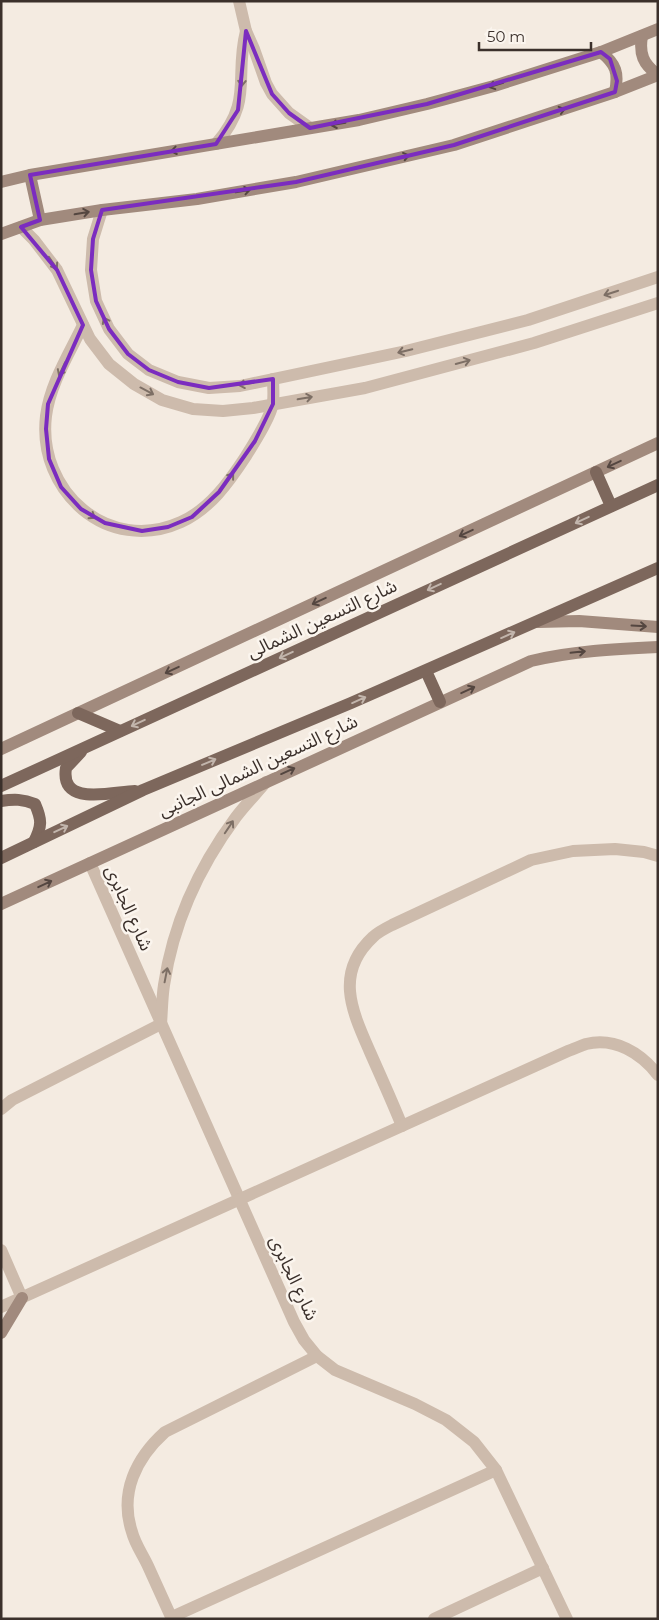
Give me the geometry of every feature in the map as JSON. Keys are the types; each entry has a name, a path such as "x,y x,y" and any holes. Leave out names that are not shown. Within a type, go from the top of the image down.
{"main road":[{"path":"596,472 611,506"},
{"name":"شارع التسعين الشمالى","path":"1,786 658,485"},
{"path":"1,858 143,790 538,622 658,568"},
{"path":"426,670 440,702"},
{"path":"78,713 120,731"},
{"path":"86,747 66,768 66,782 74,792 93,794 143,790"},
{"path":"1,801 14,799 25,800 35,804 40,816 40,830 34,842"}],"street":[{"path":"240,1 246,31 272,94 289,113 310,128"},
{"path":"1,182 30,175 359,120 494,86 601,52 658,30"},
{"path":"216,144 232,123 238,110 241,97 242,50 246,31"},
{"path":"642,36 643,59 649,68 658,75"},
{"path":"601,52 610,59 615,69 617,81 615,92"},
{"path":"1,234 40,220 102,210 197,199 296,182 454,145 615,92 658,75"},
{"path":"30,175 40,220"},
{"path":"102,210 93,239 91,270 96,301 109,329 128,354 149,370 178,382 209,388 240,386 406,351 528,320 658,277"},
{"path":"20,227 34,240 57,270 90,339 110,364 134,384 162,400 193,409 223,411 253,408 365,388 534,343 658,303"},
{"path":"83,325 52,393 46,417 46,444 49,459 61,487 81,508 105,523 130,530 155,530 181,522 202,510 219,492 242,462 258,435 273,404 273,379"},
{"path":"1,749 658,443"},
{"path":"538,622 579,621 658,627"},
{"name":"شارع التسعين الشمالى الجانبى","path":"1,904 531,661 560,654 605,649 658,647"},
{"path":"1,1108 12,1100 161,1024 164,986 172,948 191,891 212,852 237,816 267,781"},
{"path":"402,1126 354,1016 349,995 351,973 359,953 374,936 392,925 531,860 573,851 615,849 644,852 658,856"},
{"name":"شارع الجابرى","path":"90,863 294,1322 304,1340 317,1356 335,1370 415,1404 446,1420 474,1442 496,1470 566,1619"},
{"path":"1,1307 568,1051 588,1044 619,1046 635,1053 648,1063 658,1075"},
{"path":"1,1250 22,1298"},
{"path":"1,1333 22,1298"},
{"path":"317,1356 166,1432 153,1443 135,1470 130,1485 128,1517 132,1532 172,1618 496,1470"},
{"path":"434,1619 543,1568"}],"highlighted area":[{"path":"246,31 272,94 289,113 310,128 427,104 601,52 610,59 617,81 615,92 454,145 296,182 102,210 93,239 91,270 96,301 109,329 128,354 149,370 178,382 209,388 273,379 273,404 255,441 219,492 192,517 168,527 142,531 105,523 81,509 61,487 49,459 46,429 48,404 83,325 57,270 21,227 40,220 30,175 216,144 238,110"}]}
